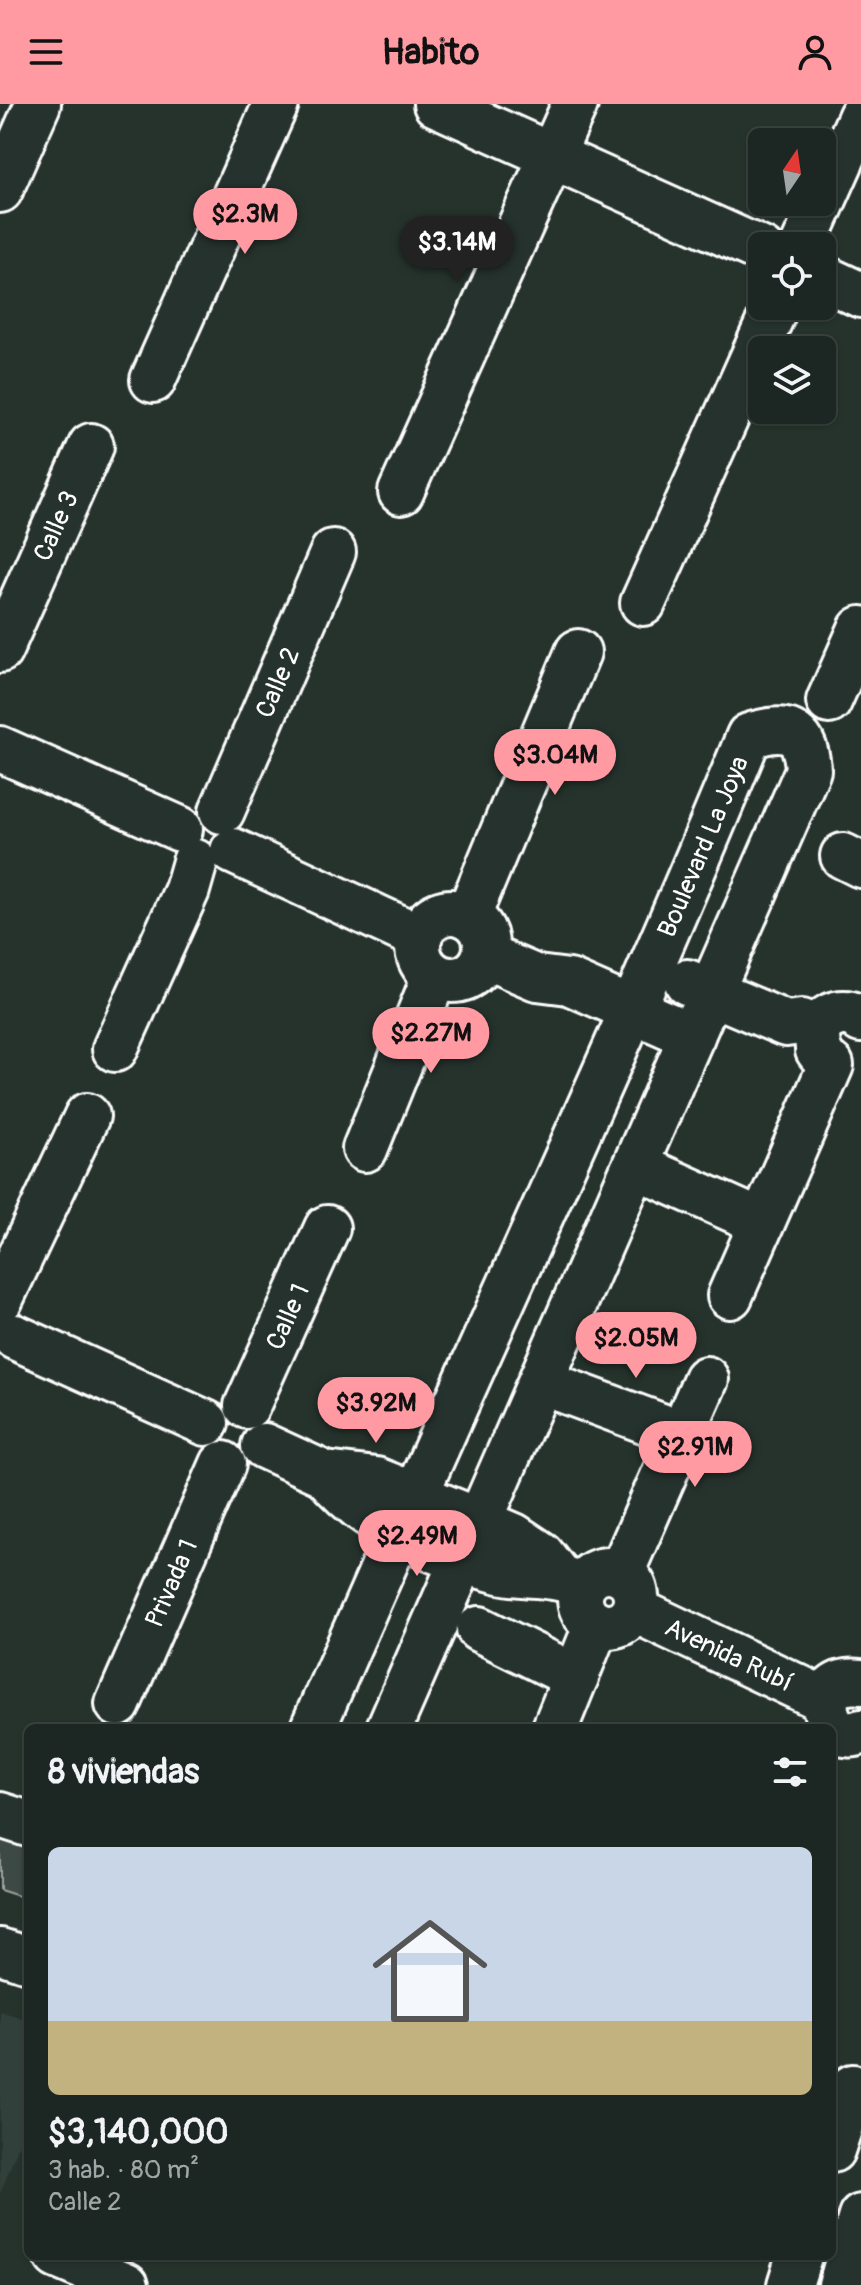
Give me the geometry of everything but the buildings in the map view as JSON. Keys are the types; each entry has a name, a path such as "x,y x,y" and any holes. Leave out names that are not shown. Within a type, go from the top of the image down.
{"street":[{"path":"0,190 38,104"},
{"path":"153,380 276,104"},
{"path":"436,104 748,244"},
{"path":"401,492 575,104"},
{"path":"809,232 861,116"},
{"path":"836,283 861,295"},
{"path":"643,603 770,320"},
{"name":"Calle 3","path":"0,650 91,446"},
{"name":"Calle 2","path":"115,1049 333,552"},
{"path":"829,701 861,629"},
{"path":"468,916 578,652"},
{"name":"Boulevard La Joya","path":"315,1724 414,1493 657,959 749,736 775,727 796,734 807,749 808,770 391,1724"},
{"path":"0,749 207,838 419,937"},
{"path":"454,912 468,916 480,926 486,940 485,956 478,969 465,978 450,981 435,976 424,966 418,952 419,937 426,923 438,914 454,912"},
{"path":"485,956 537,978 569,982 628,1022 687,1047"},
{"path":"657,959 716,983 794,1008 841,1031 730,1296"},
{"path":"365,1149 435,976"},
{"path":"87,1116 4,1322 206,1423"},
{"path":"658,1176 761,1222"},
{"name":"Calle 1","path":"247,1406 327,1228"},
{"path":"557,1724 576,1677 599,1594 682,1434 706,1379"},
{"path":"566,1391 682,1434"},
{"path":"231,1404 247,1406 260,1416 266,1430 264,1446 255,1459 240,1466 223,1464 210,1454 204,1439 206,1423 216,1410 231,1404"},
{"path":"264,1446 325,1474 351,1474 414,1493 471,1540"},
{"name":"Privada 1","path":"118,1704 223,1464"},
{"path":"325,1474 342,1494 397,1533 471,1540"},
{"name":"Avenida Rubí","path":"471,1540 502,1571 599,1594 843,1718"},
{"path":"479,1629 576,1677"},
{"path":"0,1815 24,1823"},
{"path":"0,1951 24,1959"},
{"path":"836,2135 849,2085"},
{"path":"836,2212 861,2219 841,2285"},
{"path":"67,2260 126,2285"},
{"path":"790,2285 798,2260"}],"shaded area":[{"path":"0,1839 24,1848 24,1898 0,1890"},
{"path":"0,2011 24,2019 24,2131 0,2194"}]}
